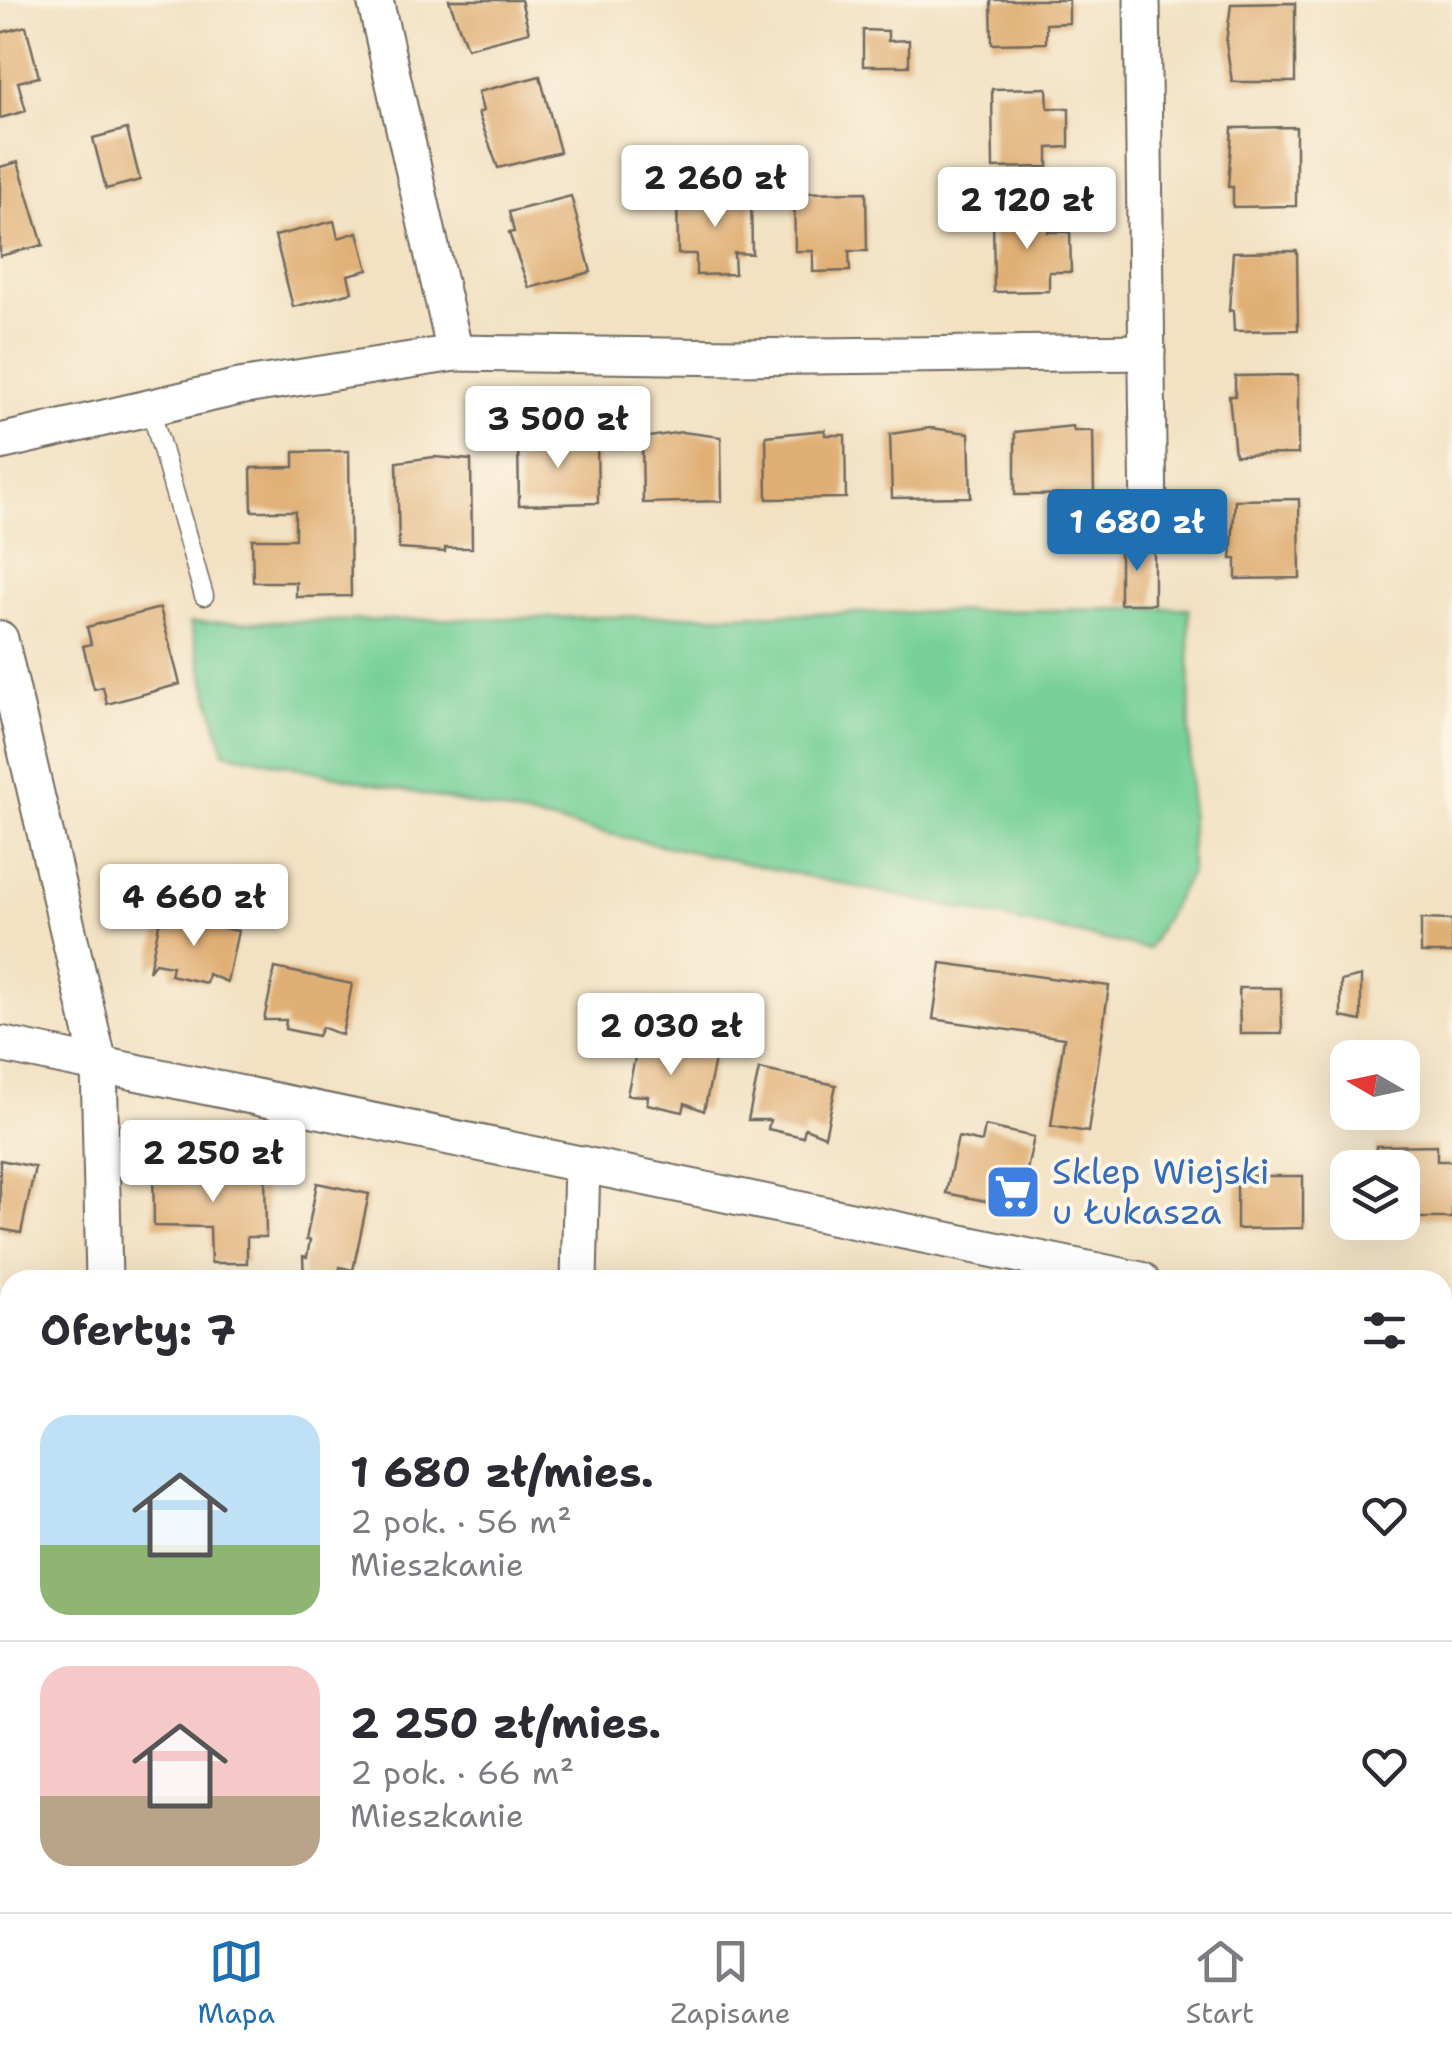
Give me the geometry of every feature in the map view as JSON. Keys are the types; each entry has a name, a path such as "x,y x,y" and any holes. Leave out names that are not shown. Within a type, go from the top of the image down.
{"street":[{"path":"375,0 454,353"},
{"path":"1142,0 1149,521"},
{"path":"0,442 240,387 454,353 736,357 1148,352"},
{"path":"0,639 99,1064 104,1270"},
{"path":"0,1044 1092,1270"},
{"path":"578,1270 582,1164"}],"lane":[{"path":"150,407 204,596"}],"green space":[{"path":"1189,608 1191,871 1148,949 224,752 190,623"}],"building":[{"path":"449,0 521,0 529,32 467,48"},
{"path":"991,0 1069,0 1069,23 1046,24 1046,43 992,44"},
{"path":"1295,3 1295,82 1232,82 1226,43 1231,4"},
{"path":"26,26 39,77 18,82 26,111 0,118 0,33"},
{"path":"863,30 888,31 888,41 909,40 909,66 863,66"},
{"path":"540,76 560,152 498,168 478,113 483,111 478,92"},
{"path":"1047,88 1048,108 1069,108 1069,147 1048,148 1048,167 993,168 992,89"},
{"path":"1296,127 1296,206 1233,207 1233,187 1228,187 1232,128"},
{"path":"127,129 140,180 106,189 93,138"},
{"path":"18,162 43,245 0,256 0,167"},
{"path":"866,192 867,251 849,251 850,271 813,272 813,251 795,251 794,193"},
{"path":"751,193 752,254 734,253 735,274 696,275 696,254 678,254 677,194"},
{"path":"571,196 591,272 529,288 509,233 514,232 509,212"},
{"path":"1048,212 1048,232 1070,232 1071,272 1049,272 1049,291 994,292 993,213"},
{"path":"334,221 338,238 358,232 368,270 348,275 352,292 293,307 275,236"},
{"path":"1297,251 1298,330 1234,331 1233,310 1229,311 1233,252"},
{"path":"1298,375 1298,454 1235,455 1229,396 1235,396 1235,376"},
{"path":"1073,426 1074,431 1093,431 1094,494 1015,495 1015,432"},
{"path":"930,428 969,433 971,497 892,498 890,434"},
{"path":"825,430 825,435 845,435 846,498 767,499 766,436"},
{"path":"682,432 721,437 722,501 643,503 642,438"},
{"path":"577,434 577,439 597,438 598,503 519,505 518,441"},
{"path":"349,451 351,596 296,597 296,582 253,582 252,539 295,539 295,511 252,511 251,468 294,467 294,452"},
{"path":"434,457 471,460 472,548 445,548 445,552 399,549 397,462"},
{"path":"1299,499 1300,578 1236,579 1236,559 1231,559 1235,500"},
{"path":"1120,543 1154,543 1154,604 1120,604"},
{"path":"160,608 180,684 107,704 103,687 94,689 83,646 91,644 87,627"},
{"path":"161,915 238,931 227,982 208,974 206,983 170,975 172,966 155,963 149,971"},
{"path":"1421,919 1452,920 1452,953 1421,953"},
{"path":"941,963 1109,986 1088,1132 1051,1126 1064,1038 933,1019"},
{"path":"275,968 352,984 342,1035 322,1027 318,1036 285,1029 286,1020 264,1020"},
{"path":"1361,976 1361,1021 1341,1017 1341,981"},
{"path":"1239,988 1281,988 1282,1034 1240,1034"},
{"path":"638,1044 715,1060 704,1111 685,1103 683,1112 647,1104 648,1096 627,1095"},
{"path":"759,1069 836,1085 825,1136 805,1128 803,1137 768,1129 770,1120 748,1120"},
{"path":"985,1126 1034,1137 1019,1208 946,1193 958,1137 982,1142"},
{"path":"1437,1145 1437,1161 1452,1161 1452,1218 1420,1218 1420,1150 1376,1150 1376,1146"},
{"path":"0,1160 35,1167 21,1233 0,1229"},
{"path":"153,1164 265,1167 266,1237 247,1237 247,1263 211,1263 210,1227 154,1226"},
{"path":"1237,1176 1303,1176 1303,1228 1237,1229"},
{"path":"317,1183 369,1194 353,1270 340,1267 304,1270 303,1256 307,1257 310,1240 306,1240"}],"place":[{"name":"Sklep Wiejski u Łukasza","path":"1013,1192"}]}
